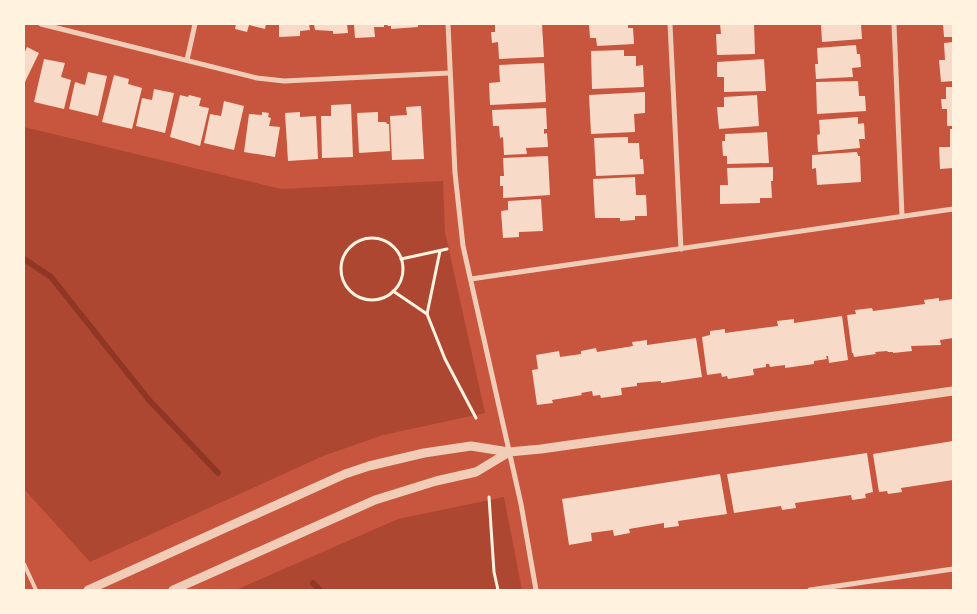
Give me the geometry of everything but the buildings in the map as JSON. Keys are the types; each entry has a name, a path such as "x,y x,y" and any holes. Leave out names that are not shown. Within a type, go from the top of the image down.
{"street":[{"path":"41,24 256,78 284,81 450,73"},
{"path":"187,60 194,24"},
{"path":"448,24 458,206 463,246 521,504 536,590"},
{"path":"670,24 681,249"},
{"path":"894,24 902,216"},
{"path":"471,279 953,209"},
{"path":"88,590 336,478 369,466 424,452 471,446 509,452 542,449 953,392"},
{"path":"173,590 375,500 436,481 476,472 509,452"},
{"path":"810,590 953,569"}],"lane":[{"path":"24,564 36,590"}],"path":[{"path":"367,238 378,238 388,242 396,249 401,259 402,276 393,291 384,297 374,300 354,294 346,286 340,266 343,256 349,247 357,241 367,238"},
{"path":"401,259 447,250"},
{"path":"440,251 427,314 445,359 476,418"},
{"path":"393,291 427,314"},
{"path":"489,496 494,572 498,590"}],"shaded area":[{"path":"24,127 281,189 443,181 445,232 485,413 383,435 323,456 90,562 24,489"},
{"path":"504,497 522,590 236,590 398,519"}],"waterway":[{"path":"24,259 51,277 149,400 218,473"},
{"path":"313,583 320,590"}]}
